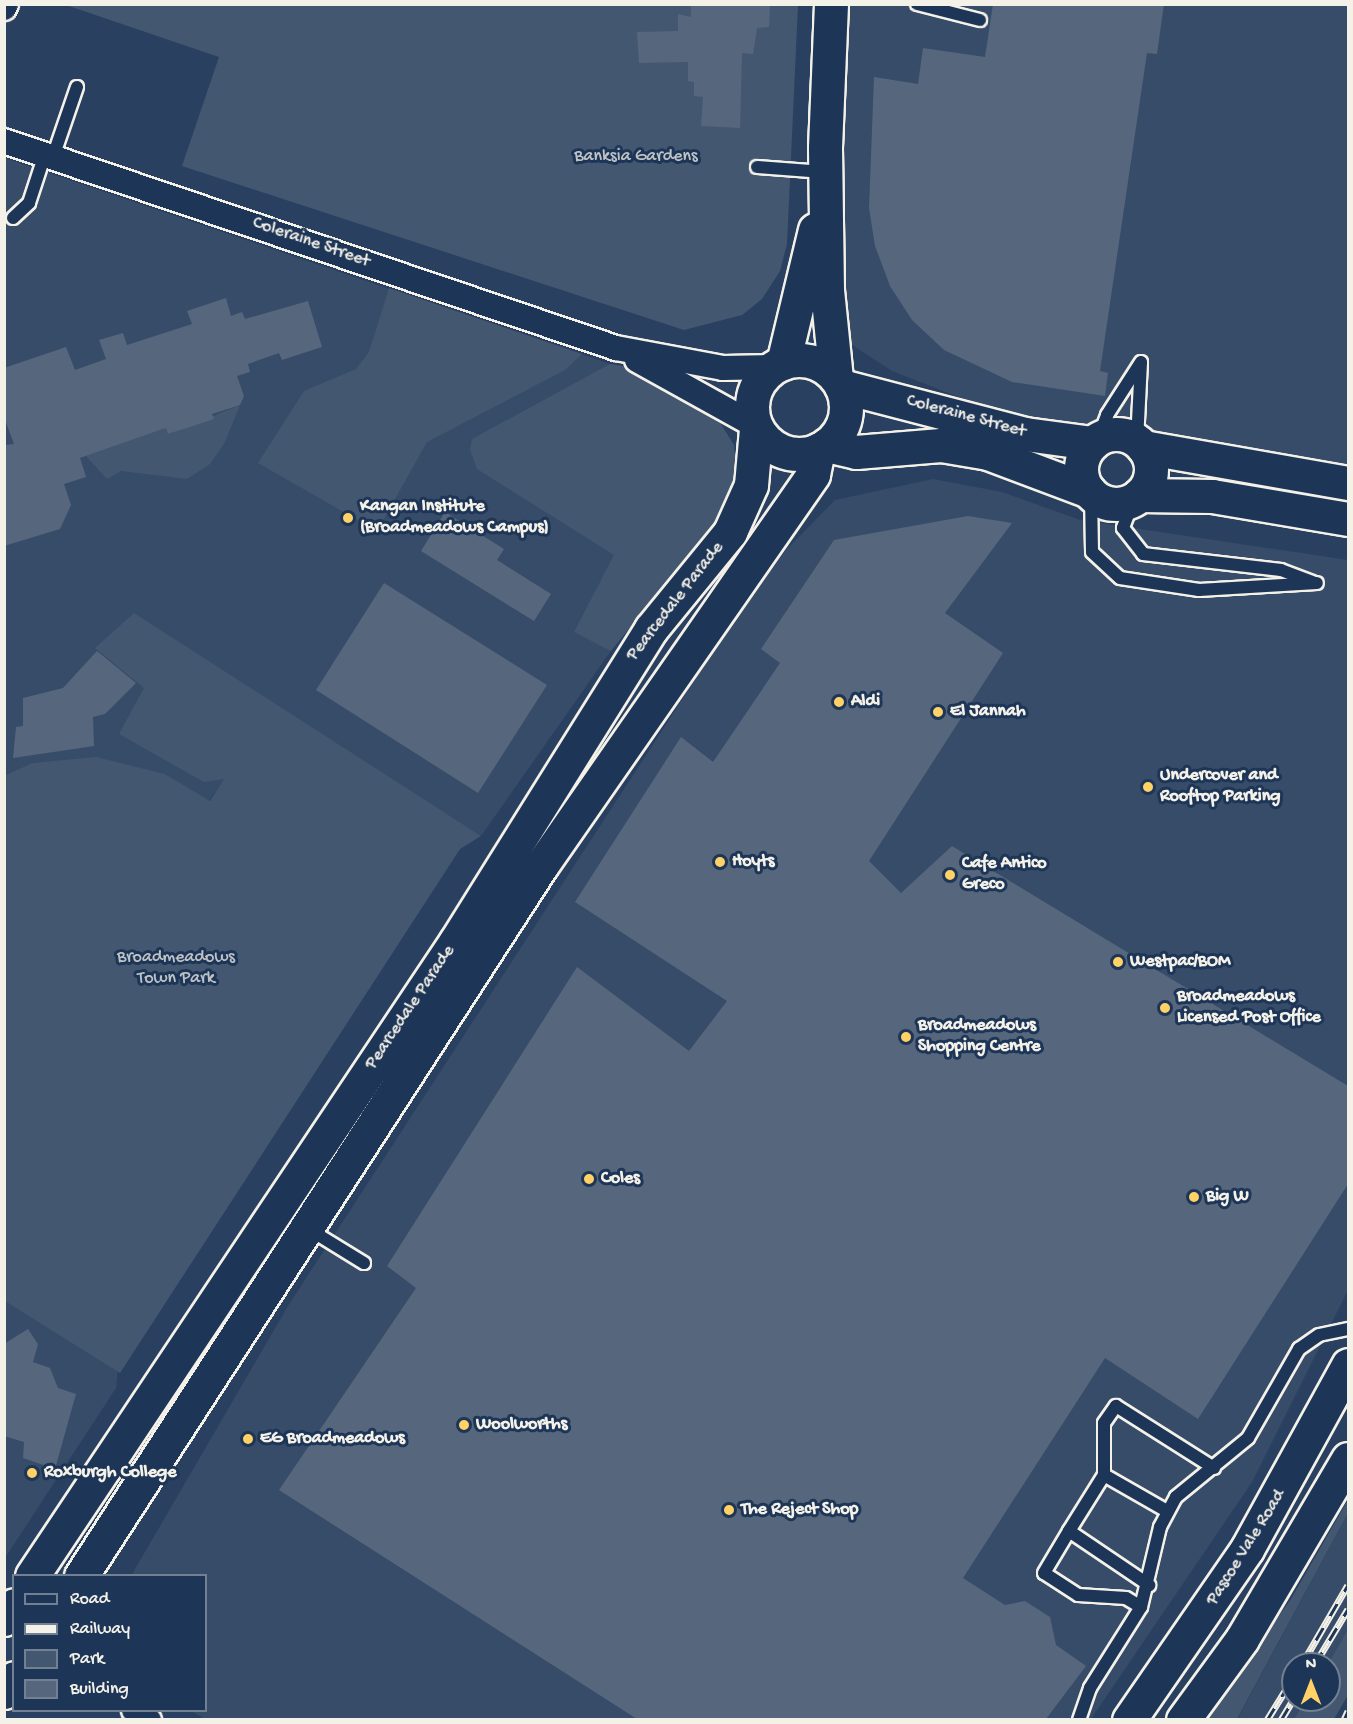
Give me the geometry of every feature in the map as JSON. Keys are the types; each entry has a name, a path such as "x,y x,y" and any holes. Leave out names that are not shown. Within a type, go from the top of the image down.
{"street":[{"path":"824,164 838,382 845,418 822,448 781,450 756,428 754,393 779,365 815,229 824,164 831,4"},
{"name":"Coleraine Street","path":"4,141 616,348 723,368 779,365"},
{"name":"Coleraine Street","path":"616,348 756,428"},
{"path":"779,365 811,362 838,382"},
{"name":"Coleraine Street","path":"838,382 1025,434 1095,441"},
{"name":"Pearcedale Parade","path":"82,1574 456,941 651,628 730,532 751,485 756,428"},
{"path":"1348,483 1140,444 1118,434 1095,441 1081,472 1090,492 1107,502 1137,497 1212,496 1348,519"},
{"path":"1137,497 1151,466 1140,444"},
{"name":"Coleraine Street","path":"822,448 856,452 941,445 988,453 1090,492"},
{"name":"Pearcedale Parade","path":"34,1574 292,1218 674,667 813,474 822,448"},
{"name":"Pascoe Vale Road","path":"1129,1719 1246,1549 1348,1365"},
{"path":"1183,1719 1242,1639 1348,1459"}],"lane":[{"path":"917,4 980,20"},
{"path":"13,218 29,203 77,87"},
{"path":"757,167 824,164"},
{"path":"1095,441 1107,415 1141,362 1140,444"},
{"path":"1090,492 1092,552 1120,578 1199,590 1317,583 1281,570 1143,554 1123,528 1137,497"},
{"path":"292,1218 364,1263"},
{"path":"1078,1719 1090,1688 1141,1607 1149,1585 1167,1511 1192,1482 1214,1468 1248,1438 1299,1349 1319,1335 1348,1329"},
{"path":"1141,1607 1126,1598 1078,1595 1044,1573 1104,1475 1104,1423 1116,1406 1214,1468"},
{"path":"1104,1475 1167,1511"},
{"path":"1069,1531 1149,1585"}],"shaded area":[{"path":"820,5 1348,5 1348,465 997,412 892,371 823,326"},
{"name":"Kangan Institute (Broadmeadows Campus)","path":"5,158 610,364 672,400 686,544 481,836 274,708 209,801 165,774 63,761 32,763 5,776"},
{"name":"Broadmeadows Shopping Centre","path":"933,479 1002,492 1080,520 1348,560 1348,1290 1252,1482 1091,1719 205,1719 193,1712 207,1712 207,1574 132,1574 288,1306 732,623 786,550 835,500"},
{"name":"Roxburgh College","path":"5,1299 118,1367 116,1388 5,1558"},
{"path":"1348,1513 1348,1629 1335,1652 1281,1652 1281,1712 1298,1712 1294,1719 1237,1720"}],"green space":[{"name":"Banksia Gardens","path":"66,5 798,5 787,244 780,271 762,299 742,315 684,330 182,166 219,57"},
{"path":"389,288 582,354 565,370 427,442 377,531 258,463 304,391 356,369 369,352"},
{"path":"610,364 629,367 721,424 734,445 737,479 725,509 611,651 574,632 614,555 477,469 470,450 472,439"},
{"path":"240,405 224,444 210,464 187,479 121,471 107,479 86,456 166,428 169,434"},
{"name":"Broadmeadows Town Park","path":"134,613 481,836 460,849 120,1373 5,1301 4,776 32,763 96,757 165,774 210,801 224,779 204,782 119,734 144,688 95,648"},
{"path":"1348,1500 1348,1513 1237,1719 1206,1719 1291,1599"},
{"path":"1348,1629 1348,1695 1341,1707 1341,1652 1335,1652"},
{"path":"1298,1712 1338,1712 1334,1719 1294,1719"}],"building":[{"path":"691,4 770,4 769,27 757,28 753,54 742,53 740,128 701,126 703,97 694,96 694,82 688,81 688,62 639,63 637,32 678,31 678,14 691,17"},
{"path":"993,4 1164,4 1157,54 1147,53 1100,371 1108,373 1105,396 1012,382 944,350 912,320 890,286 875,246 869,208 874,77 918,84 923,48 985,57"},
{"path":"226,298 231,316 242,312 245,319 308,301 322,347 282,360 279,353 248,364 250,372 237,376 244,396 240,405 212,414 214,419 168,434 166,428 80,458 86,477 64,484 71,505 60,529 4,546 4,445 14,444 4,417 4,368 66,347 75,370 106,359 99,340 123,333 127,345 192,324 187,311"},
{"path":"445,512 504,549 497,560 551,594 534,621 421,551"},
{"name":"Broadmeadows Shopping Centre","path":"968,516 1012,523 945,613 1003,653 869,861 901,893 952,846 1348,1086 1348,1184 1198,1419 1105,1358 963,1578 1005,1605 1025,1601 1050,1617 1056,1645 1086,1666 1046,1719 637,1719 279,1490 416,1288 387,1266 577,967 689,1051 727,1001 575,902 681,737 713,762 780,663 761,649 834,540"},
{"path":"384,583 547,685 478,793 316,690"},
{"path":"97,651 136,683 105,714 93,717 94,746 13,758 16,727 23,726 23,698 63,688"},
{"path":"28,1329 38,1344 33,1362 50,1368 58,1388 76,1394 55,1469 23,1458 24,1442 4,1436 4,1344"}],"railway":[{"path":"1309,1652 1348,1585"},
{"path":"1322,1652 1348,1609"},
{"path":"1267,1720 1281,1697"},
{"path":"1344,1720 1348,1711"},
{"path":"1281,1720 1286,1712"}],"place":[{"name":"Kangan Institute (Broadmeadows Campus)","path":"348,518"},
{"name":"Aldi","path":"839,702"},
{"name":"El Jannah","path":"938,712"},
{"name":"Undercover and Rooftop Parking","path":"1148,787"},
{"name":"Hoyts","path":"720,862"},
{"name":"Cafe Antico Greco","path":"950,875"},
{"name":"Westpac/BOM","path":"1118,962"},
{"name":"Broadmeadows Licensed Post Office","path":"1165,1008"},
{"name":"Broadmeadows Shopping Centre","path":"906,1037"},
{"name":"Coles","path":"589,1179"},
{"name":"Big W","path":"1194,1197"},
{"name":"Woolworths","path":"464,1425"},
{"name":"EG Broadmeadows","path":"248,1439"},
{"name":"Roxburgh College","path":"32,1473"},
{"name":"The Reject Shop","path":"729,1510"}]}
